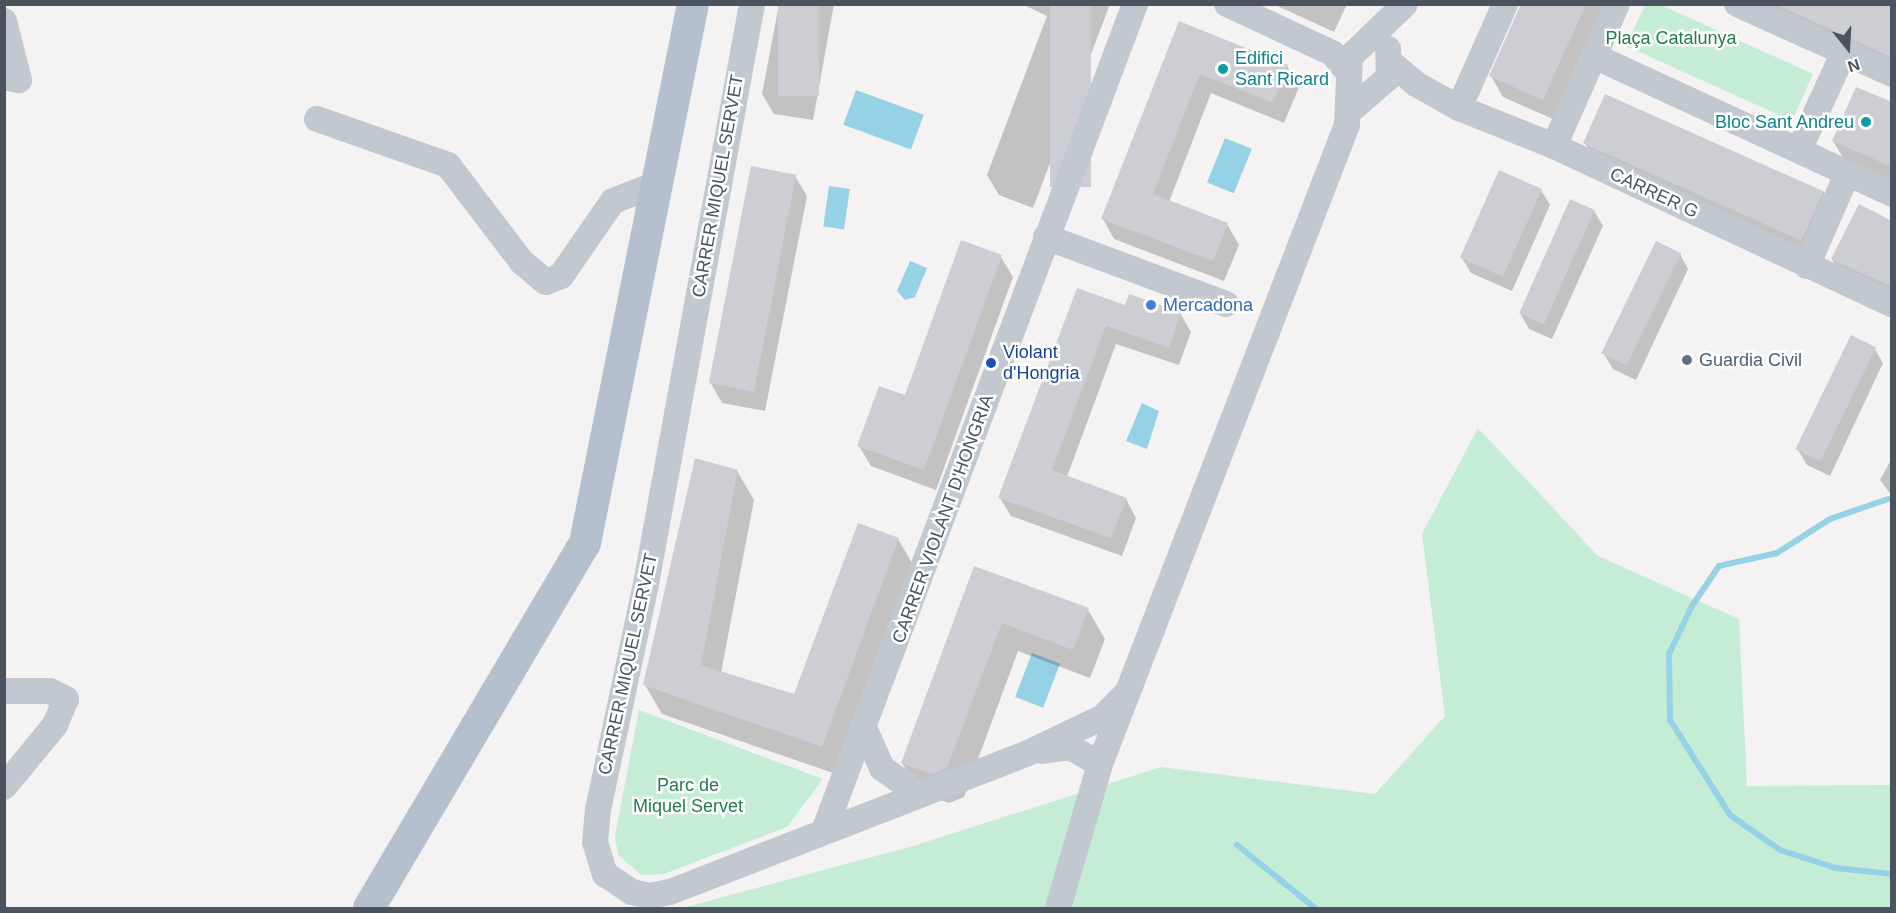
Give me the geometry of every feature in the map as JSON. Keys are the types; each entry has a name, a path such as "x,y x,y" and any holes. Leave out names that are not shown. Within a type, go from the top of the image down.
{"main road":[{"path":"369,909 585,543 693,4"}],"street":[{"name":"CARRER MIQUEL SERVET","path":"752,4 595,842 605,874 616,884 649,896 1028,753 1103,717 1127,693"},
{"name":"CARRER VIOLANT D'HONGRIA","path":"824,831 866,730 1046,237 1135,4"},
{"path":"1227,4 1349,61 1361,87 1384,72"},
{"path":"1349,61 1389,25 1405,4"},
{"path":"1459,108 1505,4"},
{"path":"1554,146 1617,4"},
{"path":"1737,4 1892,74"},
{"path":"4,21 18,80 4,77"},
{"path":"1058,909 1100,764 1352,109 1384,72 1389,25"},
{"path":"1349,61 1376,47 1384,72"},
{"path":"1800,148 1844,52"},
{"path":"1594,56 1800,148 1847,174 1892,194"},
{"path":"1349,61 1352,109"},
{"name":"CARRER G","path":"1384,72 1416,84 1459,108 1554,146 1892,304"},
{"path":"317,119 448,165 522,262 546,282 561,276 613,201 657,184"},
{"path":"1807,266 1847,174"},
{"path":"1046,237 1226,304"},
{"path":"4,691 50,691 66,699 56,725 4,787"},
{"path":"866,730 882,768 918,794"},
{"name":"CARRER MIQUEL SERVET","path":"1028,753 1070,747 1100,764"}],"green space":[{"name":"Plaça Catalunya","path":"1645,5 1661,5 1813,74 1792,121 1626,46"},
{"path":"1478,428 1598,556 1739,619 1747,786 1891,785 1891,908 682,908 913,846 1161,767 1375,794 1445,716 1422,534"},
{"name":"Parc de Miquel Servet","path":"639,710 823,779 787,827 664,874 641,875 618,855 615,836"}],"water":[{"path":"856,90 924,115 911,149 843,125"},
{"path":"1225,138 1252,149 1234,193 1207,183"},
{"path":"829,186 850,189 844,230 823,227"},
{"path":"910,261 927,268 915,297 905,300 897,291"},
{"path":"1142,403 1159,411 1147,449 1126,441"},
{"path":"1032,653 1060,664 1043,708 1015,697"}],"building":[{"path":"778,4 819,4 819,96 778,96"},
{"path":"1050,4 1091,4 1091,187 1050,187"},
{"path":"1521,4 1586,4 1543,100 1489,76"},
{"path":"1775,4 1892,4 1892,52 1889,56"},
{"path":"1179,21 1288,65 1273,103 1200,74 1153,194 1228,223 1213,261 1101,219"},
{"name":"Bloc Sant Andreu","path":"1856,87 1892,102 1892,167 1832,141"},
{"path":"1605,94 1823,191 1801,241 1583,143"},
{"path":"751,166 796,175 754,392 709,383"},
{"path":"1499,170 1542,189 1503,277 1460,258"},
{"path":"1570,199 1595,210 1544,324 1519,313"},
{"path":"1859,204 1892,221 1892,287 1831,259"},
{"path":"961,240 1002,255 924,470 857,446 879,386 905,395"},
{"path":"1656,241 1681,253 1626,366 1601,353"},
{"path":"1077,288 1125,305 1129,294 1181,312 1169,348 1106,326 1052,470 1127,498 1111,538 998,498"},
{"path":"1851,335 1876,347 1820,461 1795,449"},
{"path":"695,458 738,470 701,665 794,694 858,523 899,538 822,747 643,685"},
{"path":"974,566 1089,608 1073,650 1002,623 947,768 932,774 901,763"}],"waterway":[{"path":"1888,499 1830,519 1777,553 1719,566 1692,606 1669,654 1670,720 1730,815 1780,850 1836,868 1892,874"},
{"path":"1237,845 1315,908"}],"place":[{"name":"Edifici Sant Ricard","path":"1223,69"},
{"name":"Bloc Sant Andreu","path":"1866,122"},
{"name":"Mercadona","path":"1151,305"},
{"name":"Guardia Civil","path":"1687,360"},
{"name":"Violant d'Hongria","path":"991,363"}]}
